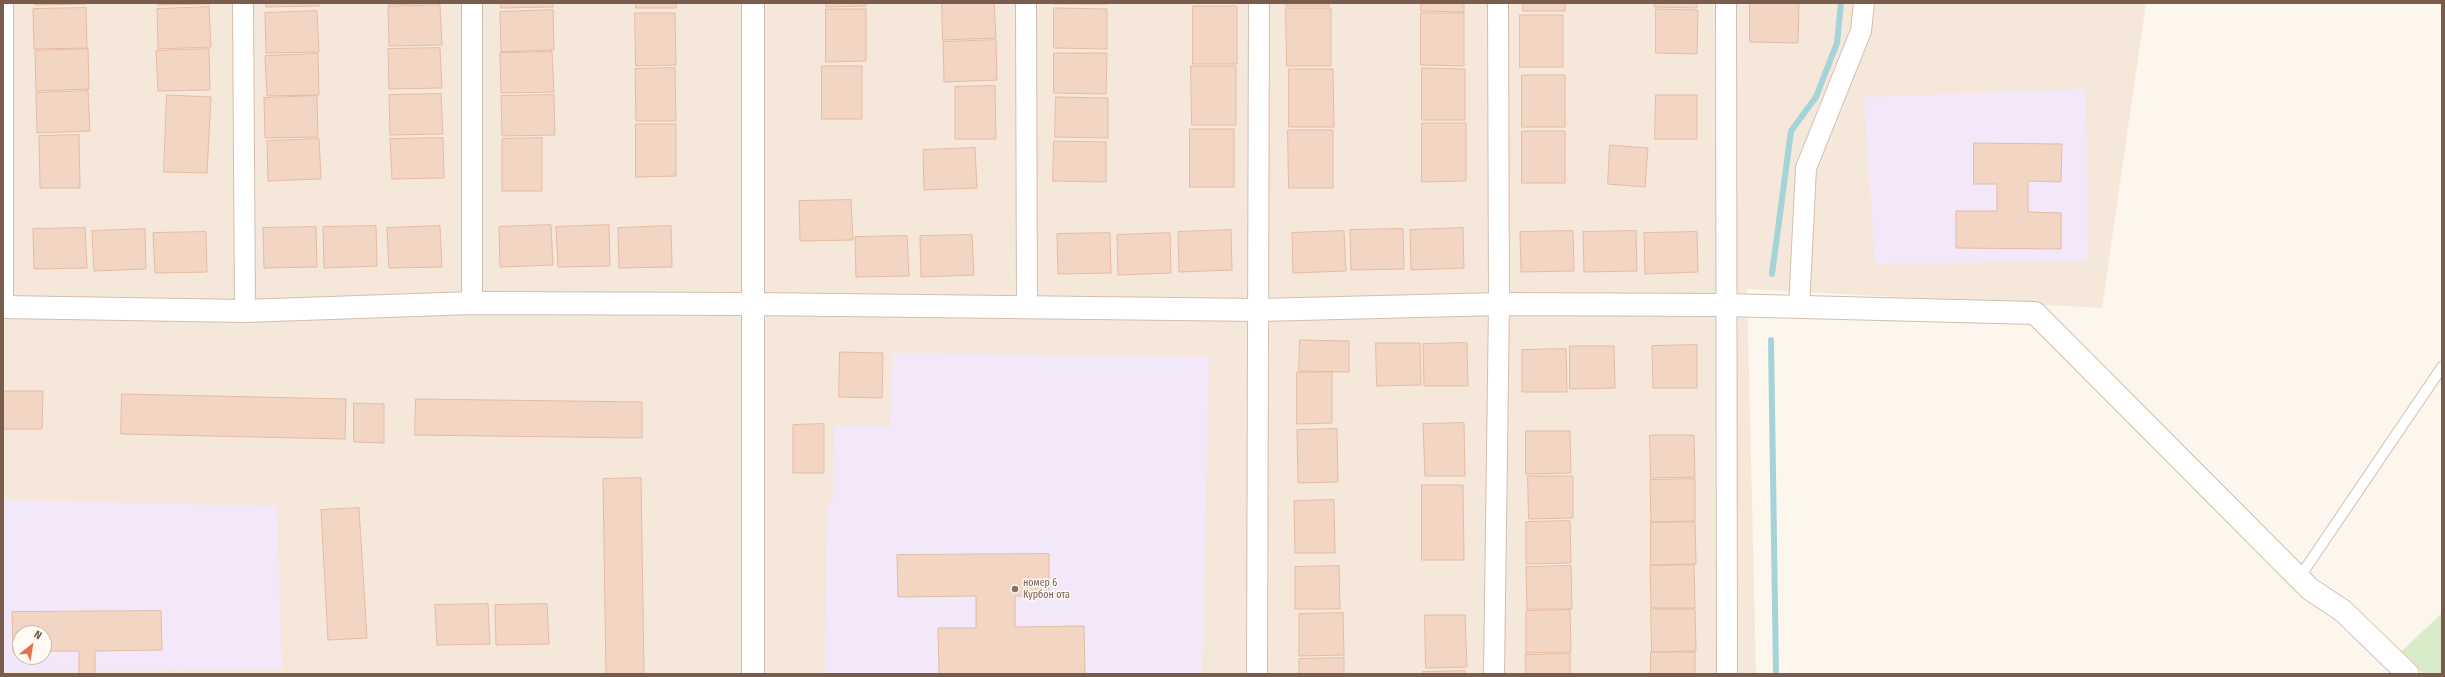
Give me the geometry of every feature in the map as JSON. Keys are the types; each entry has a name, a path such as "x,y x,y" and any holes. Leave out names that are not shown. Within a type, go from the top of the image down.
{"street":[{"path":"3,3 3,307 245,311 472,303 753,304 1260,310 1499,304 1725,305 2035,313 2310,589 2343,611 2408,674"},
{"path":"242,3 245,311"},
{"path":"472,3 472,303"},
{"path":"753,3 753,674"},
{"path":"1026,3 1028,308"},
{"path":"1257,674 1260,310 1259,3"},
{"path":"1494,674 1499,304 1498,3"},
{"path":"1726,3 1725,305 1727,674"},
{"path":"1799,307 1806,168 1861,31 1864,3"}],"lane":[{"path":"2299,578 2442,367"}],"shaded area":[{"path":"3,3 2146,3 2102,308 1747,289 1756,674 3,674"},
{"path":"2086,89 2088,261 1875,264 1864,97"},
{"name":"номер 6 Курбон ота","path":"893,353 1209,357 1202,674 825,674 827,508 833,500 834,426 890,426"},
{"path":"3,500 277,506 282,670 3,671"}],"green space":[{"path":"2442,613 2442,674 2424,674 2402,651"}],"building":[{"path":"35,3 87,3 87,4 35,5"},
{"path":"158,3 210,3 211,4 158,5"},
{"path":"266,3 319,3 319,6 266,7"},
{"path":"388,3 441,3 388,5"},
{"path":"501,3 553,3 553,7 501,8"},
{"path":"636,3 676,3 676,8 636,8"},
{"path":"826,3 866,3 866,6 826,7"},
{"path":"942,3 994,3 996,38 943,40"},
{"path":"1107,3 1107,4 1054,4"},
{"path":"1286,3 1329,3 1329,6 1286,6"},
{"path":"1421,3 1464,3 1464,12 1421,11"},
{"path":"1523,3 1565,3 1565,11 1523,11"},
{"path":"1655,3 1697,3 1697,8 1655,7"},
{"path":"1750,3 1799,3 1798,43 1750,42"},
{"path":"440,5 442,45 389,46 388,7"},
{"path":"1193,6 1237,6 1237,64 1193,64"},
{"path":"209,7 211,47 158,49 157,9"},
{"path":"86,8 87,48 34,49 33,9"},
{"path":"1054,8 1107,9 1107,49 1054,48"},
{"path":"1286,8 1331,8 1331,66 1287,66"},
{"path":"826,9 866,9 866,61 826,62"},
{"path":"1656,9 1698,10 1697,54 1656,53"},
{"path":"553,10 554,50 501,52 500,12"},
{"path":"317,11 319,52 266,53 265,13"},
{"path":"635,13 675,13 676,65 636,66"},
{"path":"1421,13 1464,13 1464,66 1421,65"},
{"path":"1520,15 1563,15 1563,67 1520,67"},
{"path":"996,40 997,80 944,82 943,42"},
{"path":"440,48 442,88 389,89 388,49"},
{"path":"88,49 89,89 36,91 35,51"},
{"path":"209,49 210,90 158,91 156,51"},
{"path":"552,52 554,92 501,93 500,53"},
{"path":"1054,53 1107,53 1106,94 1054,93"},
{"path":"318,54 319,95 267,96 265,56"},
{"path":"822,66 862,66 862,119 822,119"},
{"path":"1191,66 1236,66 1236,125 1192,125"},
{"path":"675,68 676,121 636,121 635,69"},
{"path":"1422,68 1465,69 1465,120 1422,120"},
{"path":"1289,69 1333,69 1334,127 1289,127"},
{"path":"1522,75 1565,75 1565,127 1522,127"},
{"path":"995,86 996,139 955,139 955,87"},
{"path":"88,91 90,131 37,133 36,93"},
{"path":"441,94 443,134 390,135 389,95"},
{"path":"167,95 211,97 207,173 164,172"},
{"path":"554,95 555,135 502,136 501,96"},
{"path":"1656,95 1697,95 1697,139 1655,139"},
{"path":"317,96 318,137 265,138 264,98"},
{"path":"1056,97 1108,98 1108,138 1055,137"},
{"path":"1422,123 1466,123 1466,181 1422,182"},
{"path":"636,124 676,124 676,176 636,177"},
{"path":"1190,129 1234,129 1234,187 1190,187"},
{"path":"1288,130 1333,130 1333,188 1289,188"},
{"path":"1522,131 1565,131 1565,183 1522,183"},
{"path":"79,135 80,188 40,188 39,136"},
{"path":"443,138 444,178 392,179 390,139"},
{"path":"542,138 542,191 502,191 502,139"},
{"path":"319,139 321,179 268,181 267,141"},
{"path":"1054,141 1106,142 1106,182 1053,181"},
{"path":"1974,143 2062,144 2061,182 2028,181 2028,212 2061,213 2061,249 1956,248 1956,211 1997,211 1997,184 1974,184"},
{"path":"1610,145 1648,148 1645,187 1608,184"},
{"path":"975,148 977,188 924,190 923,150"},
{"path":"851,200 853,240 800,241 799,201"},
{"path":"551,225 553,265 500,267 499,227"},
{"path":"609,225 610,266 558,267 556,227"},
{"path":"376,226 377,266 324,268 323,227"},
{"path":"440,226 442,267 389,268 387,228"},
{"path":"671,226 672,267 619,268 618,228"},
{"path":"316,227 317,267 264,268 263,228"},
{"path":"85,228 87,268 34,269 33,229"},
{"path":"1463,228 1464,268 1411,270 1410,230"},
{"path":"145,229 146,269 94,271 92,231"},
{"path":"1403,229 1404,269 1351,270 1350,230"},
{"path":"1231,230 1232,270 1179,272 1178,232"},
{"path":"1344,231 1346,271 1293,273 1292,233"},
{"path":"1573,231 1574,271 1521,272 1520,232"},
{"path":"1636,231 1637,271 1584,272 1583,232"},
{"path":"206,232 207,272 155,273 153,233"},
{"path":"1697,232 1698,272 1645,274 1644,233"},
{"path":"1110,233 1111,273 1058,274 1057,234"},
{"path":"1170,233 1171,273 1118,275 1117,235"},
{"path":"972,235 974,275 921,277 920,236"},
{"path":"907,236 909,276 856,277 855,237"},
{"path":"1300,340 1349,341 1349,372 1299,371"},
{"path":"1376,343 1420,343 1421,385 1377,386"},
{"path":"1467,343 1468,386 1424,386 1423,344"},
{"path":"1697,345 1697,388 1653,388 1652,346"},
{"path":"1570,346 1614,346 1615,388 1570,389"},
{"path":"1566,349 1567,392 1522,392 1522,350"},
{"path":"840,352 883,353 882,398 839,397"},
{"path":"1297,372 1332,372 1332,423 1297,424"},
{"path":"3,391 43,391 42,429 3,429"},
{"path":"122,394 346,399 345,439 121,434"},
{"path":"416,399 642,402 642,438 415,435"},
{"path":"354,403 384,404 384,443 354,442"},
{"path":"1464,423 1465,476 1425,476 1423,424"},
{"path":"824,424 824,473 793,473 793,425"},
{"path":"1337,429 1338,482 1298,483 1297,430"},
{"path":"1526,431 1570,431 1571,473 1526,474"},
{"path":"1650,435 1694,435 1695,477 1651,478"},
{"path":"1528,476 1573,476 1573,518 1529,519"},
{"path":"641,478 644,674 606,674 603,479"},
{"path":"1695,479 1695,521 1651,522 1650,480"},
{"path":"1422,485 1463,485 1464,560 1422,560"},
{"path":"1334,500 1335,553 1295,553 1294,501"},
{"path":"359,508 367,638 328,640 321,510"},
{"path":"1570,521 1571,563 1526,564 1526,522"},
{"path":"1651,522 1695,522 1696,564 1651,565"},
{"path":"1049,554 1049,596 1015,596 1015,627 1084,626 1085,674 939,674 938,628 976,628 976,596 898,597 897,555"},
{"path":"1694,565 1695,608 1651,608 1650,566"},
{"path":"1339,566 1340,609 1295,609 1295,567"},
{"path":"1571,566 1572,609 1527,609 1526,567"},
{"path":"488,604 490,644 437,645 435,605"},
{"path":"547,604 549,644 496,645 495,605"},
{"path":"1651,609 1695,609 1696,651 1652,652"},
{"path":"1570,610 1571,652 1526,653 1526,611"},
{"path":"161,611 162,650 95,651 95,674 79,674 79,651 52,651 52,625 12,625 12,612"},
{"path":"1343,613 1344,655 1299,656 1299,614"},
{"path":"1425,615 1465,615 1467,667 1426,668"},
{"path":"1651,652 1695,652 1695,674 1651,674"},
{"path":"1570,654 1570,674 1526,674 1525,655"},
{"path":"1344,658 1344,674 1299,674 1299,659"},
{"path":"1465,671 1465,674 1424,674 1423,672"}],"waterway":[{"path":"1772,274 1791,131 1816,97 1837,43 1841,3"},
{"path":"1771,340 1776,674"}],"place":[{"name":"номер 6 Курбон ота","path":"1015,589"}]}
